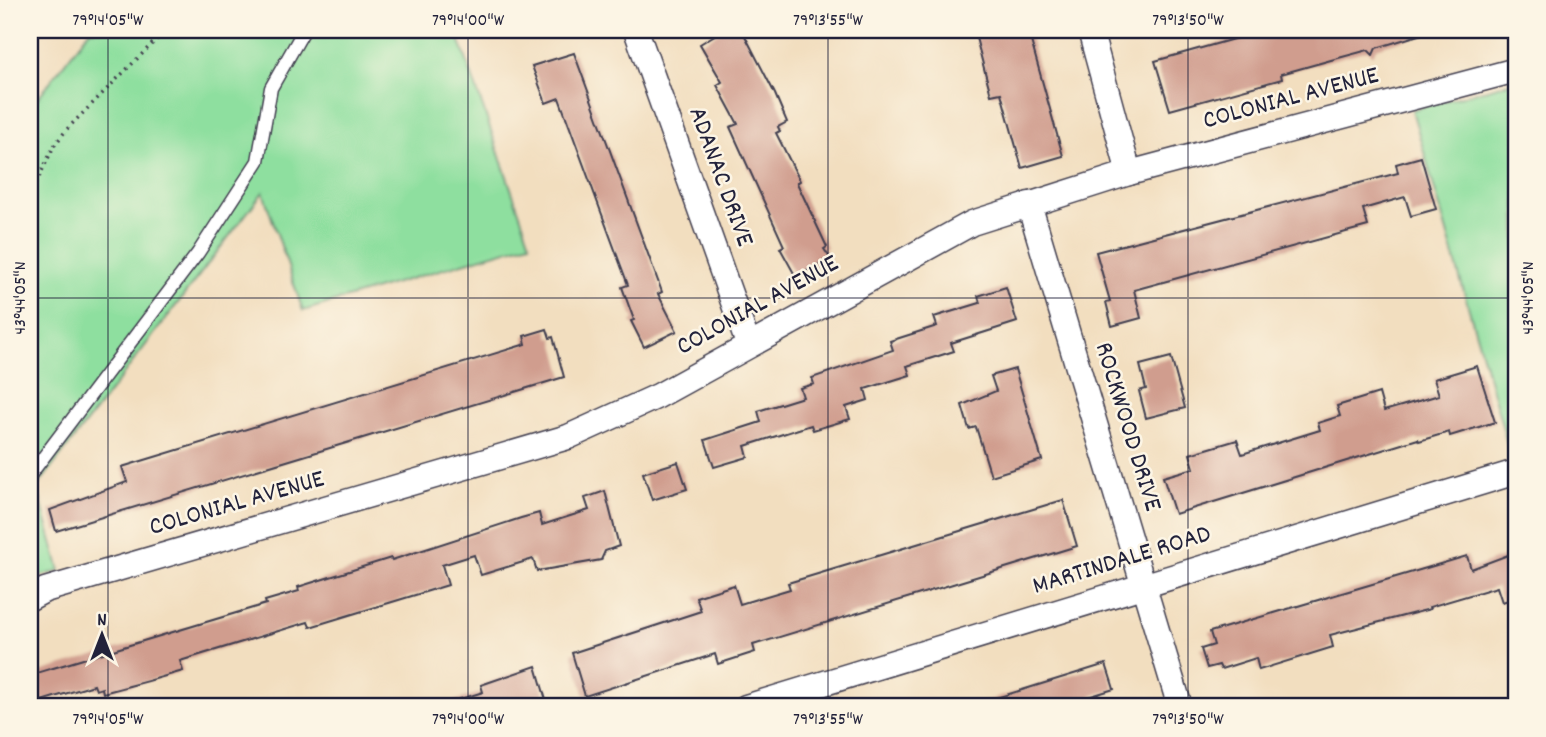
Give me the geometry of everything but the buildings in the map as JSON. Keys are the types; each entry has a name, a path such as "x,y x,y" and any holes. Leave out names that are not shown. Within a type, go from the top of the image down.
{"street":[{"name":"ADANAC DRIVE","path":"636,30 748,344"},
{"path":"1090,30 1129,173"},
{"name":"COLONIAL AVENUE","path":"30,598 45,590 568,437 658,396 748,344 972,223 1129,173 1516,70"},
{"name":"ROCKWOOD DRIVE","path":"1029,204 1180,707"},
{"name":"MARTINDALE ROAD","path":"746,707 1516,472"}],"lane":[{"path":"30,475 198,253 258,160 271,88 303,30"}],"path":[{"path":"30,196 54,146 67,129 166,30"}],"green space":[{"path":"90,30 456,30 530,243 303,311 263,192 37,487 60,571 30,579 30,108"},
{"path":"1516,81 1516,451 1510,453 1412,110"}]}
